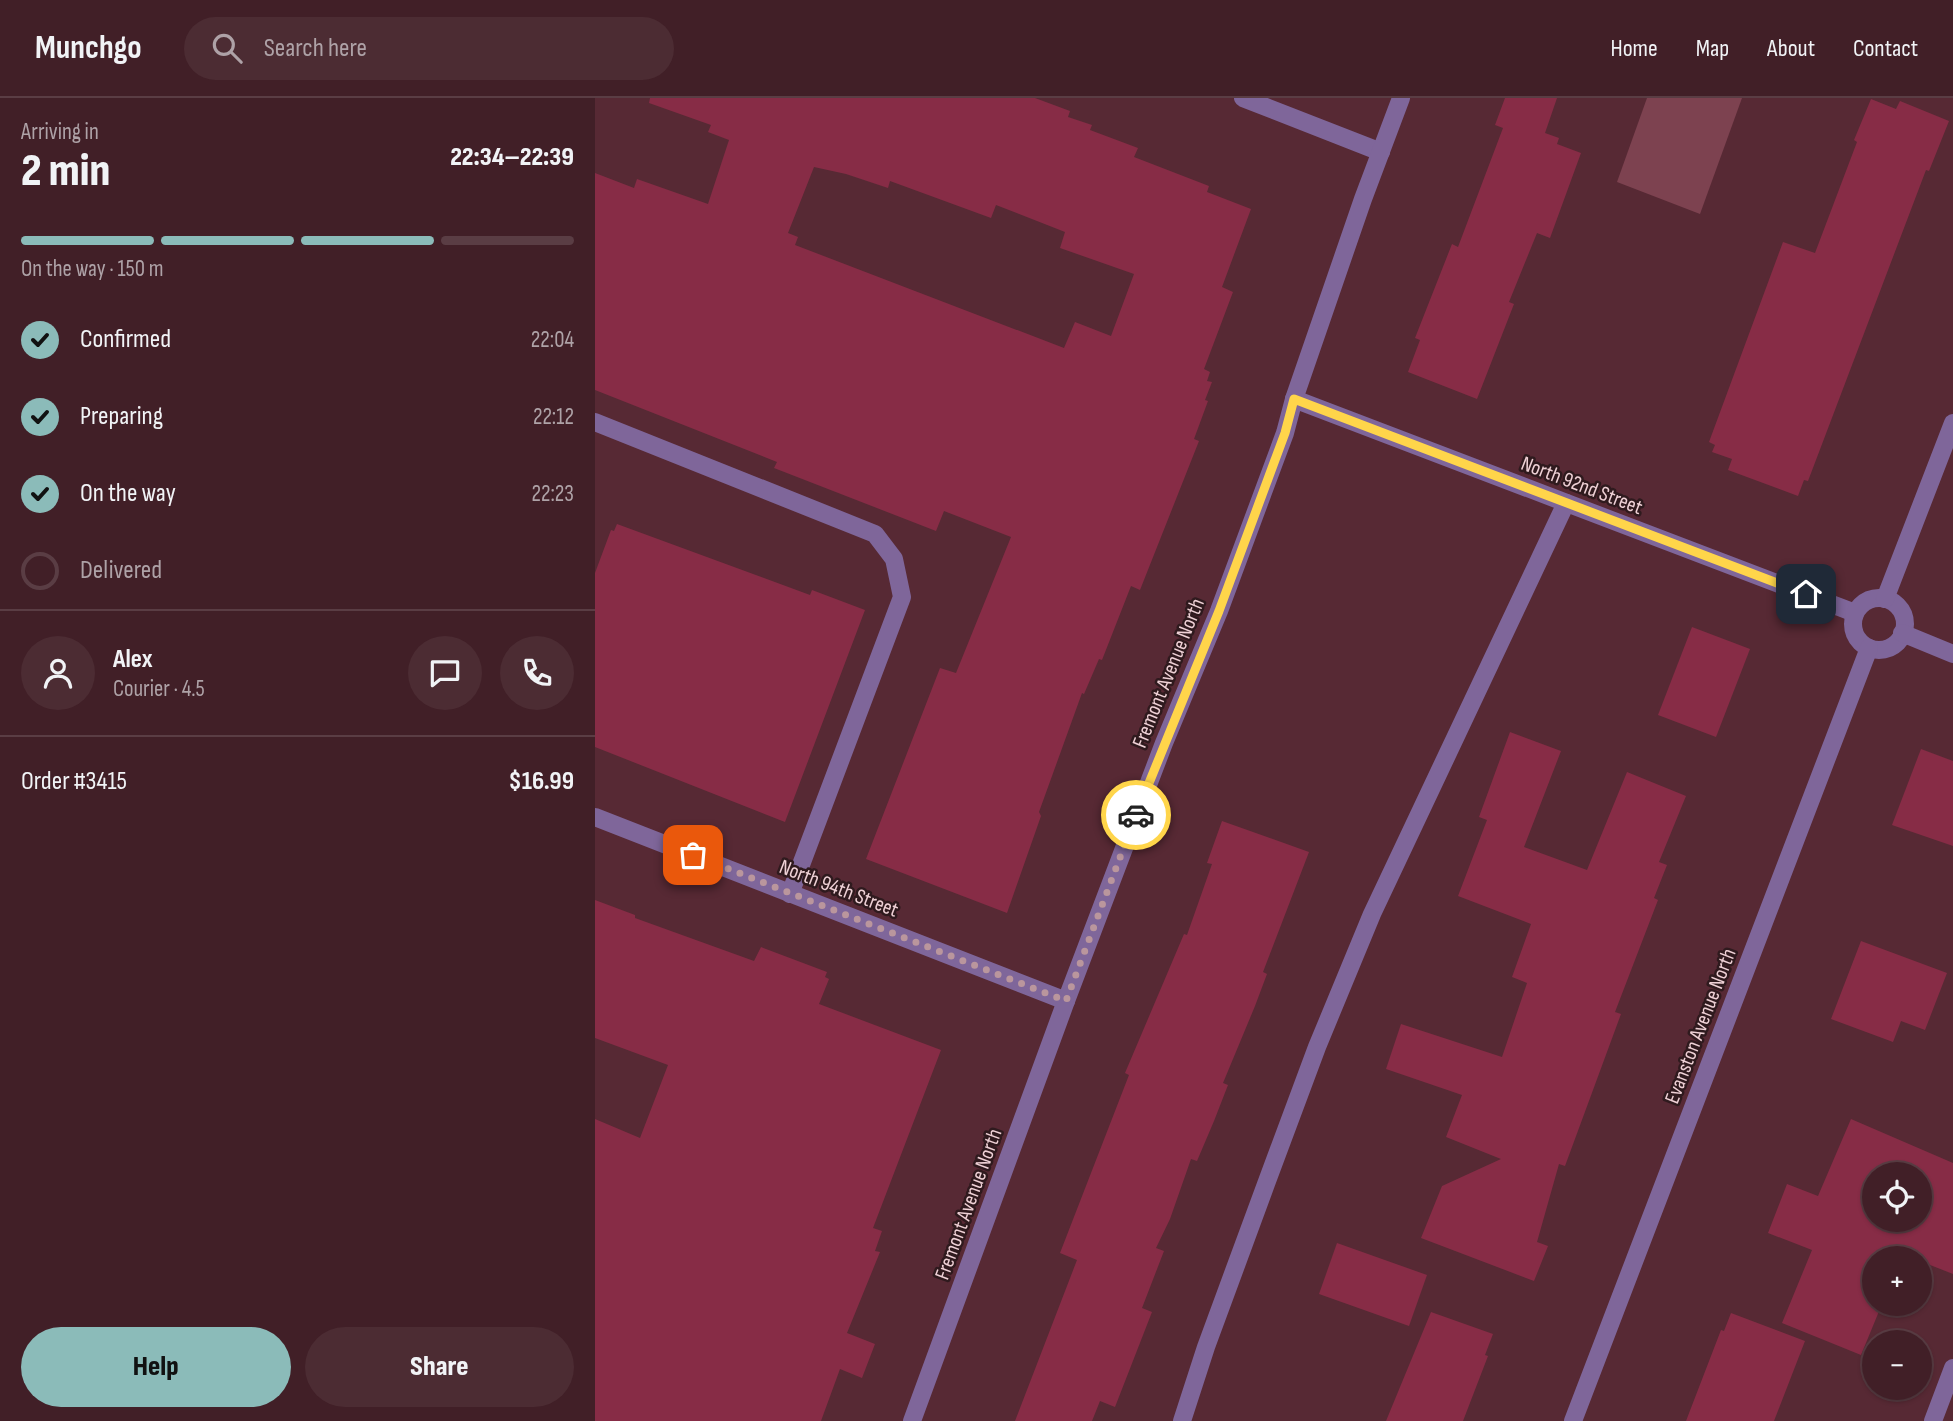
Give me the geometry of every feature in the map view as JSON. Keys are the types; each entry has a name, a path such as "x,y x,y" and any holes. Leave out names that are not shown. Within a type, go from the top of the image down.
{"street":[{"path":"1243,98 1381,152"},
{"name":"Fremont Avenue North","path":"912,1421 1066,1001 1164,743 1219,611 1285,433 1294,399 1401,98"},
{"name":"North 92nd Street","path":"1294,399 1855,613"},
{"path":"595,422 875,534 894,559 902,597 790,894"},
{"path":"1885,599 1953,423"},
{"path":"1182,1421 1206,1347 1317,1047 1372,914 1566,503"},
{"path":"1885,599 1898,606 1903,613 1905,620 1902,634 1889,648 1869,648 1857,639 1853,631 1855,613 1867,601 1885,599"},
{"path":"1902,634 1953,654"},
{"name":"Evanston Avenue North","path":"1573,1421 1869,648"},
{"name":"North 94th Street","path":"595,817 1066,1001"},
{"path":"1933,1421 1953,1368"}],"shaded area":[{"path":"1647,98 1742,98 1700,214 1617,182"}],"building":[{"path":"650,98 1035,98 1070,111 1068,117 1092,125 1090,130 1138,148 1134,157 1209,186 1207,192 1251,209 1222,287 1233,292 1204,369 1210,372 1207,381 1212,382 1194,439 1199,441 1140,590 1131,586 1102,660 1099,659 1084,694 1082,693 1039,812 1041,816 1007,913 866,859 940,668 956,673 1011,537 944,511 936,531 774,468 777,462 595,390 595,173 634,188 637,179 708,204 729,140 708,132 711,125 649,103","holes":["814,167 888,188 890,181 991,218 996,205 1065,232 1060,248 1134,274 1111,336 1075,322 1064,348 795,245 798,237 788,233"]},
{"path":"1505,98 1557,98 1545,133 1559,138 1557,144 1581,153 1550,238 1537,233 1509,302 1514,304 1477,399 1408,372 1420,340 1415,338 1452,244 1458,247 1503,128 1495,125"},
{"path":"1871,99 1896,109 1900,101 1949,121 1929,171 1926,170 1808,481 1804,480 1798,496 1728,470 1732,459 1712,452 1715,445 1709,442 1783,242 1815,253"},
{"path":"617,524 810,595 812,590 865,610 785,822 595,747 595,573 611,530 614,531"},
{"path":"1692,627 1750,649 1716,737 1658,715"},
{"path":"1510,732 1561,751 1524,847 1587,870 1627,772 1686,796 1659,862 1667,865 1654,898 1658,900 1615,1012 1621,1014 1565,1166 1559,1164 1537,1242 1548,1246 1534,1281 1421,1238 1442,1186 1501,1159 1446,1137 1462,1095 1386,1069 1401,1024 1502,1057 1527,983 1512,977 1531,924 1458,896 1487,820 1479,817"},
{"path":"1921,749 1953,761 1953,846 1892,825"},
{"path":"1222,821 1309,852 1263,972 1267,974 1223,1083 1228,1085 1197,1161 1191,1159 1170,1219 1156,1248 1164,1251 1142,1308 1152,1312 1115,1407 1100,1401 1092,1421 1015,1421 1077,1260 1060,1253 1129,1075 1125,1073 1184,934 1187,935 1212,864 1207,863"},
{"path":"595,900 635,915 635,918 754,961 761,947 827,972 825,977 829,979 819,1004 941,1050 873,1228 882,1231 875,1251 880,1252 847,1333 875,1344 862,1378 840,1369 821,1421 595,1421 595,1119 640,1138 668,1065 595,1038"},
{"path":"1861,941 1947,973 1925,1030 1901,1021 1893,1042 1831,1019"},
{"path":"1851,1119 1953,1163 1953,1274 1932,1266 1932,1246 1862,1246 1862,1316 1877,1316 1871,1330 1862,1330 1861,1355 1782,1323 1812,1250 1768,1233 1787,1184 1818,1196"},
{"path":"1337,1243 1427,1275 1409,1326 1319,1294"},
{"path":"1431,1312 1493,1334 1485,1355 1488,1356 1463,1421 1386,1421"},
{"path":"1731,1313 1805,1341 1774,1421 1686,1421 1721,1330 1724,1331"}],"way so far":[{"path":"693,855 1066,1001 1136,815"}],"route":[{"path":"1136,815 1219,611 1285,433 1294,399 1806,594"}]}
